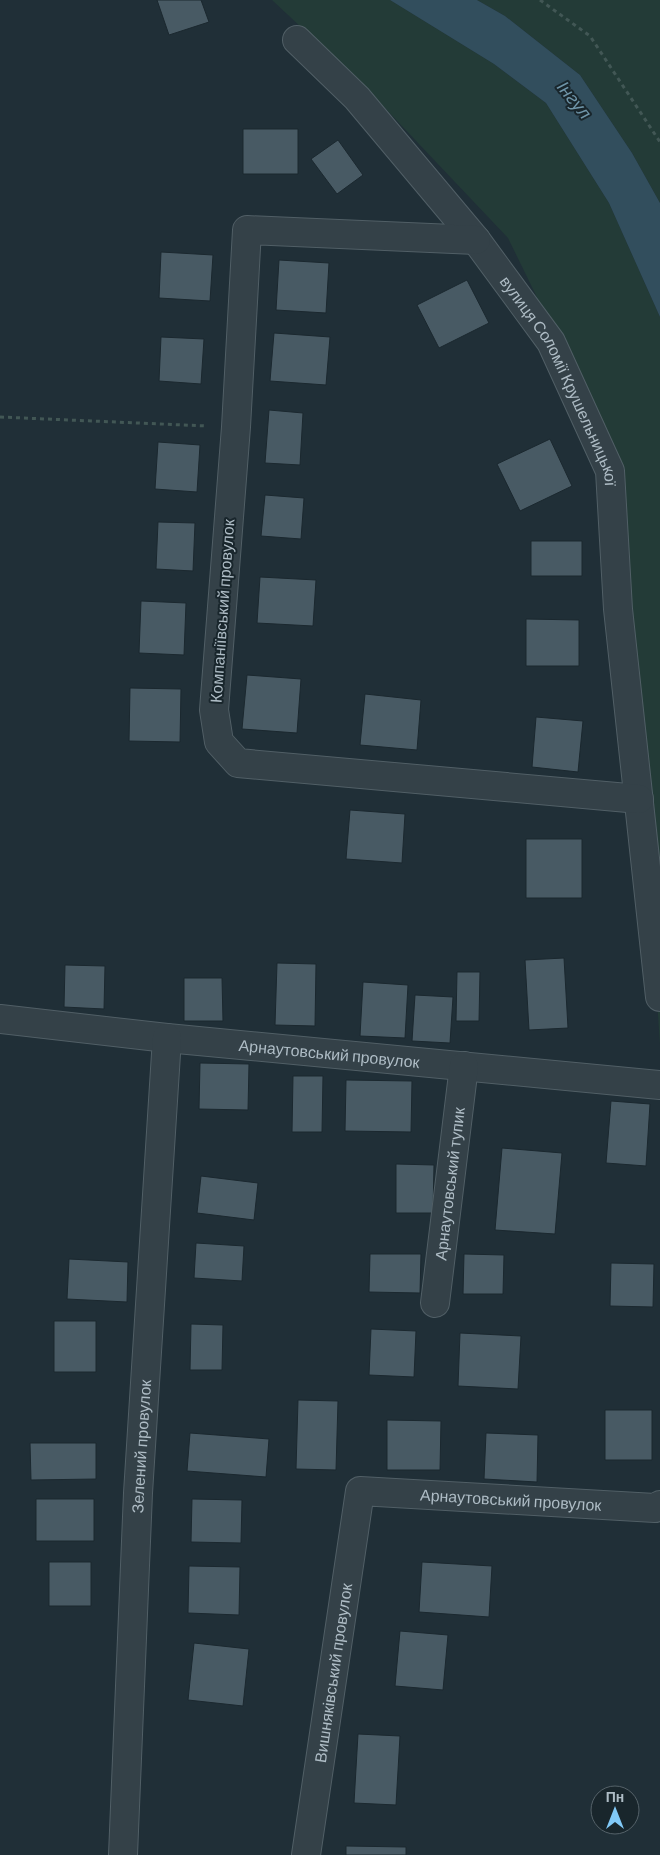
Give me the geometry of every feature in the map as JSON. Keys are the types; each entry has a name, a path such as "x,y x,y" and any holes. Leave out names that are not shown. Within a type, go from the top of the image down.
{"street":[{"name":"вулиця Соломії Крушельницької","path":"297,40 357,98 476,240 551,342 610,471 618,609 660,997"},
{"name":"Компаніївський провулок","path":"476,240 247,230 236,427 214,710 219,742 238,763 639,800"},
{"name":"Арнаутовський провулок","path":"0,1019 167,1038 660,1085"},
{"name":"Зелений провулок","path":"123,1855 138,1492 167,1038"},
{"name":"Арнаутовський тупик","path":"435,1303 464,1066"},
{"name":"Арнаутовський провулок","path":"360,1492 655,1508 660,1505"},
{"name":"Вишняківський провулок","path":"306,1855 360,1492"}],"path":[{"path":"540,0 590,36 660,142"},
{"path":"0,417 236,427"}],"green space":[{"path":"272,0 390,0 494,64 546,103 609,203 660,317 660,1045 622,471 508,238 365,87"},
{"path":"477,0 660,0 660,203 632,153 580,75 505,16"}],"water":[{"name":"Інгул","path":"390,0 477,0 505,16 580,75 632,153 660,203 660,317 609,203 546,103 494,64"}],"building":[{"path":"157,0 201,0 209,22 169,35"},
{"path":"243,129 298,129 298,174 243,174"},
{"path":"338,140 363,175 337,194 311,159"},
{"path":"161,252 213,255 210,301 159,298"},
{"path":"279,260 329,263 326,313 276,310"},
{"path":"467,280 489,323 439,348 417,305"},
{"path":"274,333 330,337 326,385 270,381"},
{"path":"161,337 204,339 201,384 159,381"},
{"path":"269,410 303,413 300,465 265,463"},
{"path":"550,439 572,486 520,511 497,464"},
{"path":"158,442 200,445 197,492 155,489"},
{"path":"265,495 304,498 301,539 261,536"},
{"path":"158,522 195,523 193,571 156,569"},
{"path":"531,541 582,541 582,576 531,576"},
{"path":"260,577 316,580 313,626 257,623"},
{"path":"141,601 186,603 184,655 139,653"},
{"path":"526,619 579,620 579,666 526,666"},
{"path":"247,675 301,679 297,733 242,729"},
{"path":"130,688 181,689 180,742 129,741"},
{"path":"365,694 421,700 417,750 360,745"},
{"path":"536,717 583,721 578,772 532,767"},
{"path":"350,810 405,814 402,863 346,859"},
{"path":"526,839 582,839 582,898 526,898"},
{"path":"564,958 568,1028 529,1030 525,960"},
{"path":"277,963 316,964 315,1026 275,1025"},
{"path":"65,965 105,966 104,1009 64,1007"},
{"path":"457,972 480,972 479,1021 456,1021"},
{"path":"184,978 222,978 223,1021 184,1021"},
{"path":"363,982 408,985 405,1038 360,1036"},
{"path":"415,995 453,997 450,1043 412,1041"},
{"path":"200,1063 249,1064 248,1110 199,1109"},
{"path":"293,1076 323,1076 322,1132 292,1132"},
{"path":"346,1080 412,1081 411,1132 345,1131"},
{"path":"611,1101 650,1104 646,1166 606,1163"},
{"path":"502,1148 562,1153 555,1234 495,1230"},
{"path":"396,1164 434,1165 433,1213 396,1213"},
{"path":"201,1176 258,1183 254,1220 197,1213"},
{"path":"196,1243 244,1246 242,1281 194,1278"},
{"path":"370,1254 421,1254 420,1293 369,1292"},
{"path":"464,1254 504,1255 503,1294 463,1294"},
{"path":"69,1259 128,1262 127,1302 67,1299"},
{"path":"611,1263 654,1264 653,1307 610,1306"},
{"path":"54,1321 96,1321 96,1372 54,1372"},
{"path":"191,1324 223,1325 222,1370 190,1370"},
{"path":"371,1329 416,1331 414,1377 369,1375"},
{"path":"460,1333 521,1336 518,1389 458,1386"},
{"path":"298,1400 338,1401 336,1470 296,1469"},
{"path":"605,1410 652,1410 652,1460 605,1460"},
{"path":"387,1420 441,1421 440,1470 387,1470"},
{"path":"190,1433 269,1439 266,1477 187,1471"},
{"path":"486,1433 538,1435 537,1482 484,1479"},
{"path":"30,1443 96,1443 96,1479 31,1480"},
{"path":"36,1499 94,1499 94,1541 36,1541"},
{"path":"192,1499 242,1500 241,1543 191,1542"},
{"path":"49,1562 91,1562 91,1606 49,1606"},
{"path":"422,1562 492,1566 489,1617 419,1612"},
{"path":"189,1566 240,1567 239,1615 188,1613"},
{"path":"400,1631 448,1635 443,1690 395,1686"},
{"path":"194,1643 249,1649 243,1706 188,1700"},
{"path":"358,1734 400,1736 396,1805 354,1803"},
{"path":"346,1846 406,1847 406,1855 346,1855"}]}
